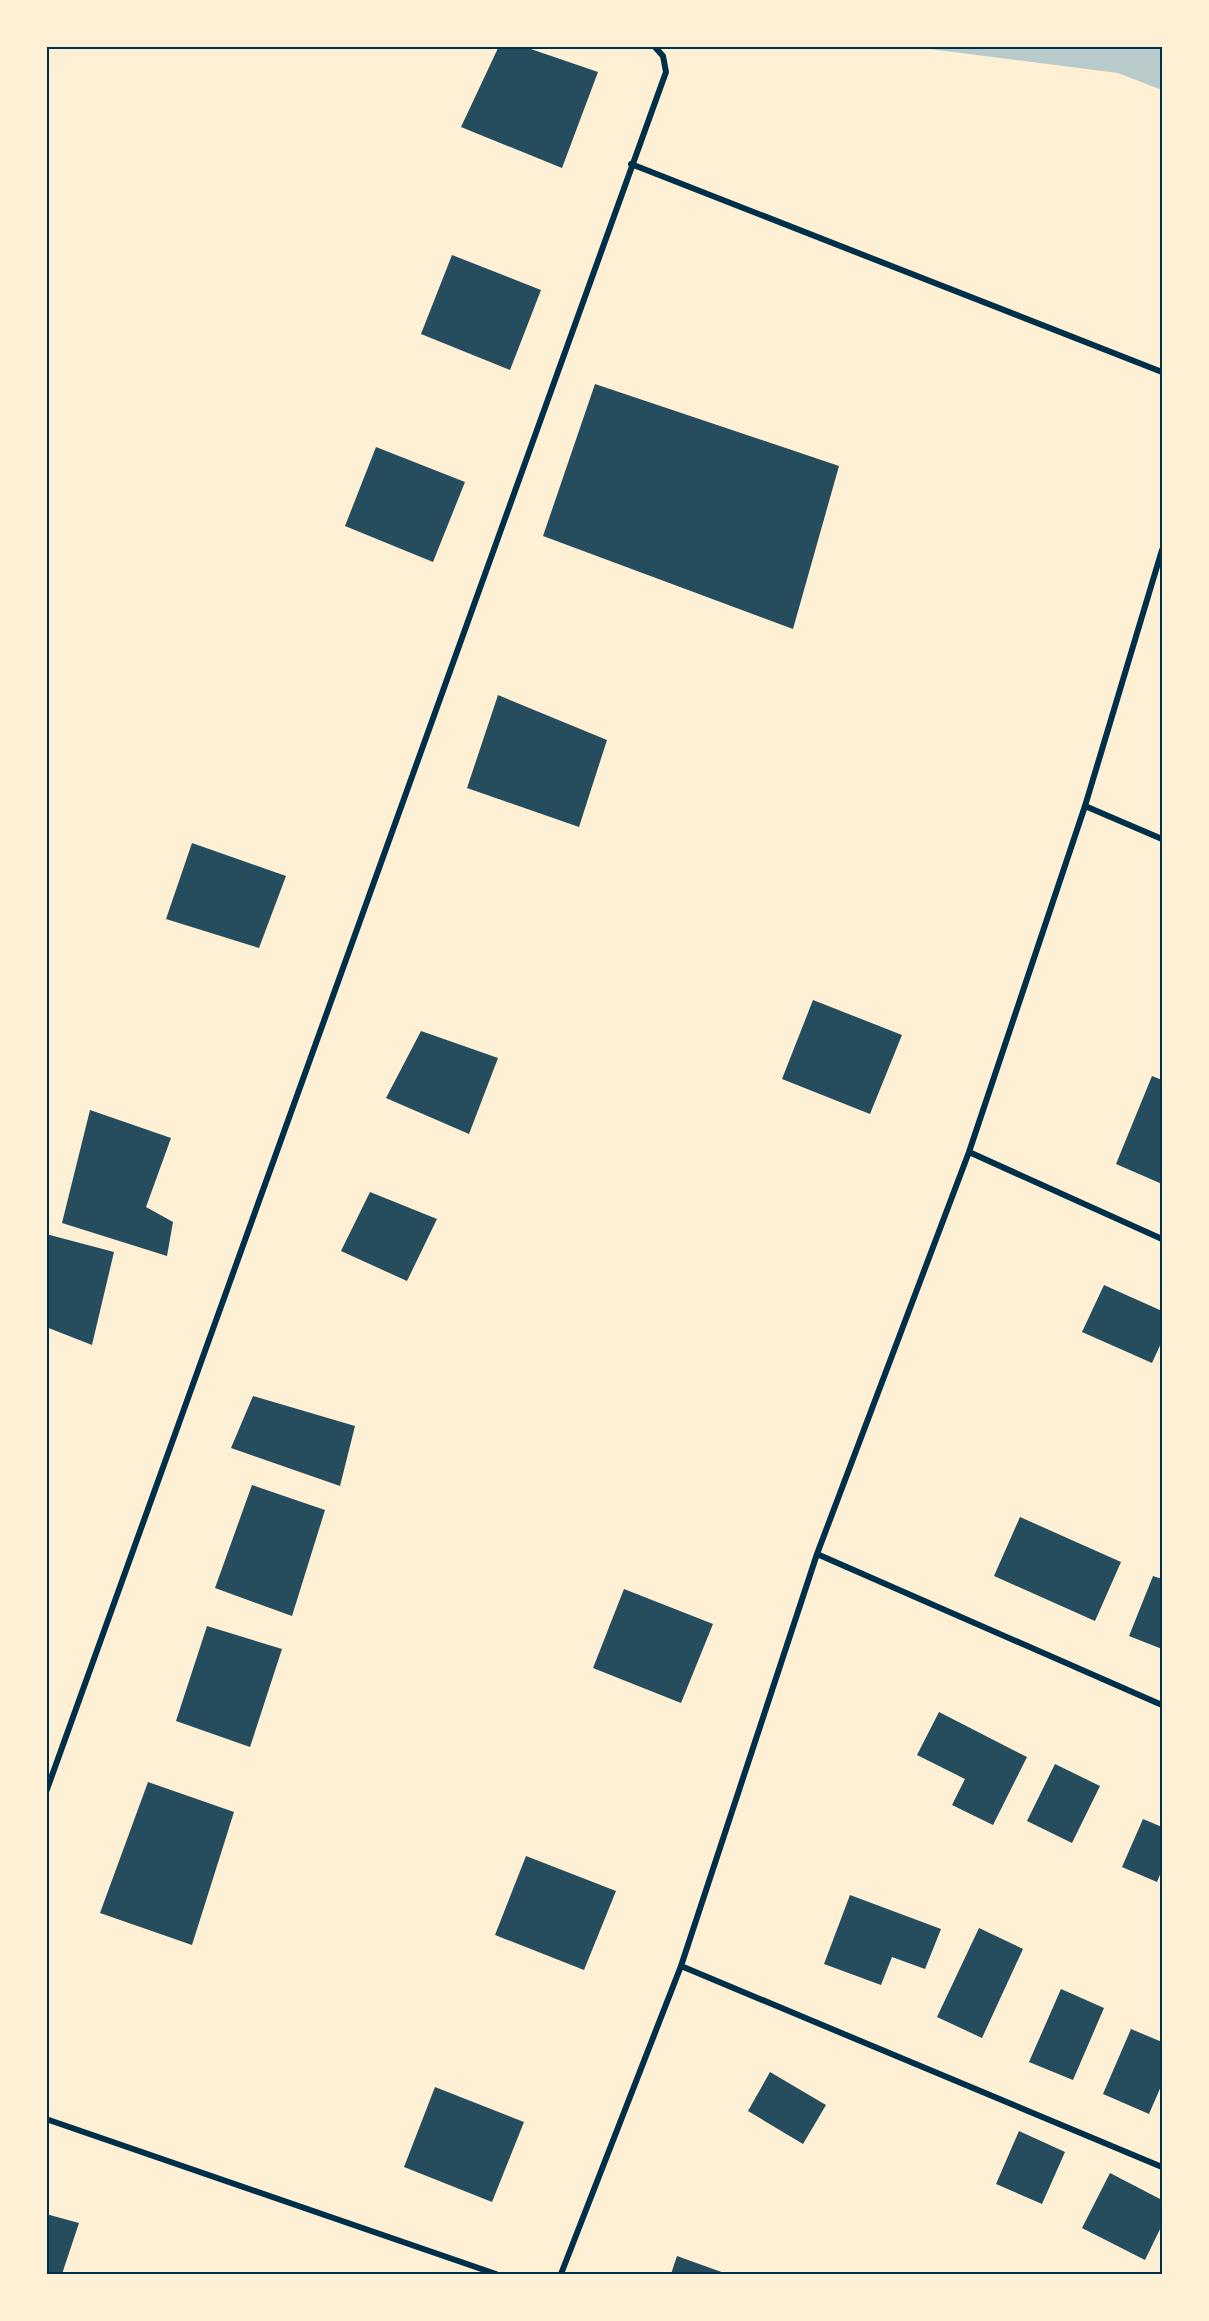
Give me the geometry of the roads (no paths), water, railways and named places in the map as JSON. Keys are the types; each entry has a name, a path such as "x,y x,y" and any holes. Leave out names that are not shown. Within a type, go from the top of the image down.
{"street":[{"path":"46,1792 666,72 663,56 654,46"},
{"path":"631,164 1162,372"},
{"path":"561,2274 681,1966 817,1554 969,1152 1085,806 1162,550"},
{"path":"1085,806 1162,839"},
{"path":"969,1152 1162,1239"},
{"path":"817,1554 1162,1705"},
{"path":"681,1966 1162,2167"},
{"path":"46,2119 496,2274"}]}
